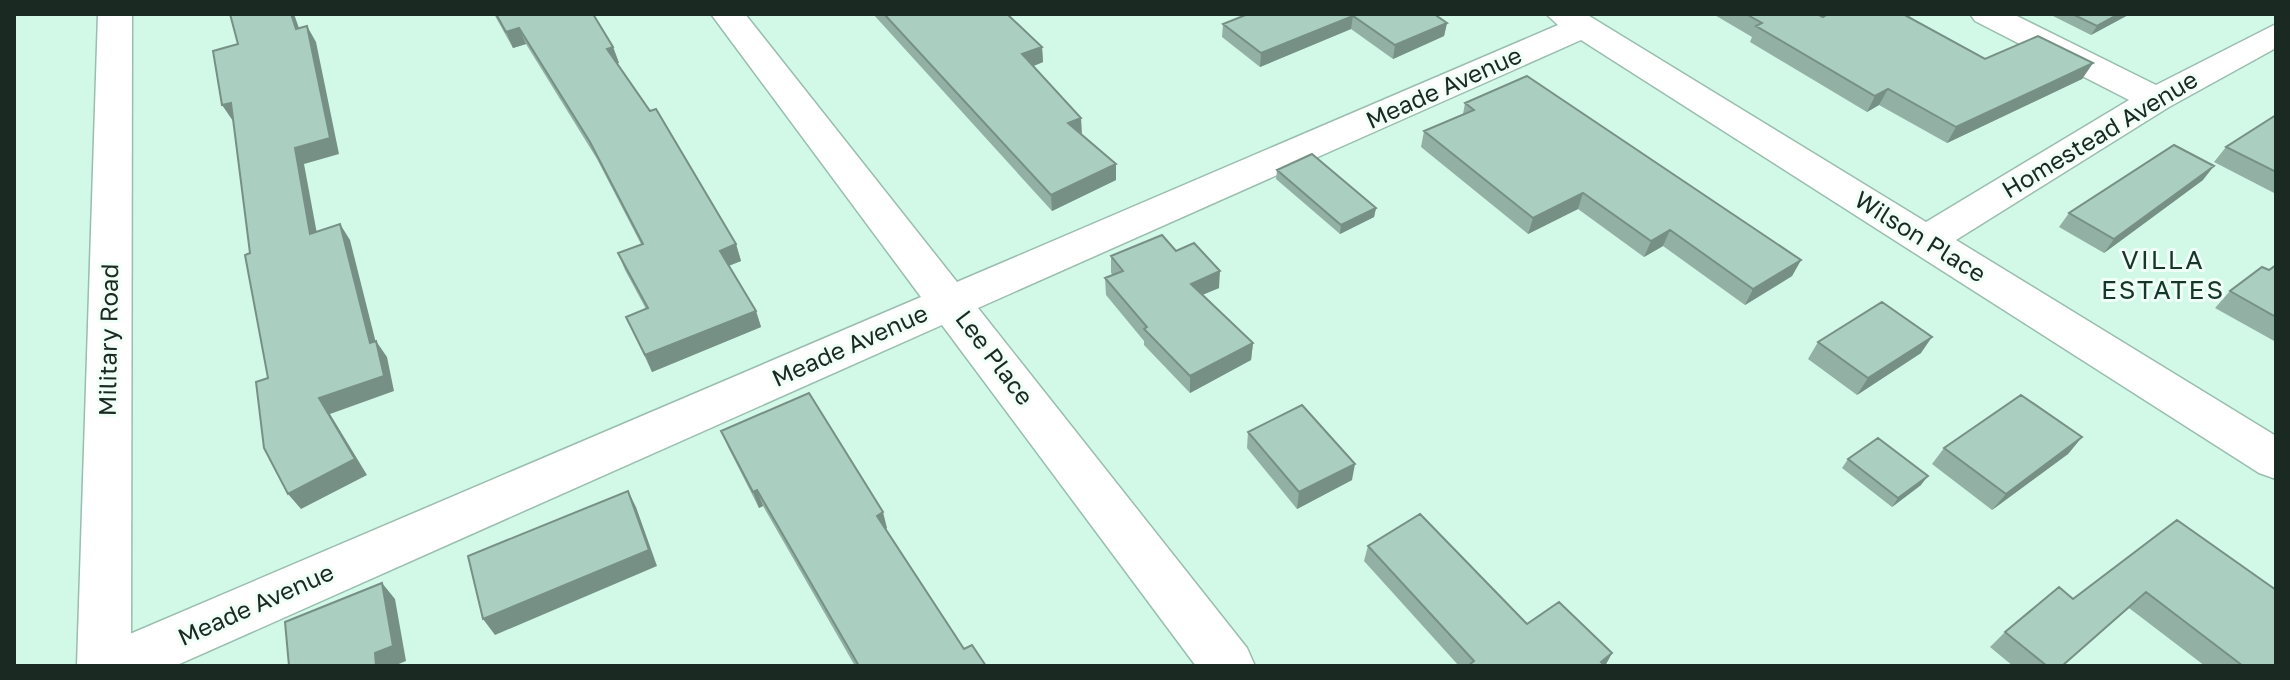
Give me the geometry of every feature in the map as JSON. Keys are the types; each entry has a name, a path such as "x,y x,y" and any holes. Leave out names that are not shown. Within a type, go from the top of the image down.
{"street":[{"name":"Military Road","path":"104,666 115,14"},
{"name":"Lee Place","path":"728,14 1228,666"},
{"path":"1987,14 2156,99"},
{"name":"Meade Avenue","path":"116,666 951,302 1573,20"},
{"name":"Wilson Place","path":"1573,20 2276,460"},
{"name":"Homestead Avenue","path":"1926,240 2156,99 2276,34"}],"building":[{"path":"230,14 291,14 296,29 307,26 330,138 295,148 310,234 340,224 370,343 376,341 384,376 319,398 355,459 288,494 264,448 256,382 268,378 245,255 250,253 231,103 222,105 213,51 238,44"},
{"path":"496,14 593,14 613,47 607,49 650,111 656,109 736,244 720,251 756,311 645,355 626,317 648,308 618,253 643,244 590,142 519,28 506,32"},
{"path":"884,14 1007,14 1042,47 1022,54 1081,118 1068,123 1116,164 1051,195"},
{"path":"1248,14 1434,14 1447,23 1395,45 1353,16 1261,53 1223,24"},
{"path":"1746,14 1817,14 1823,17 1828,14 1903,14 1985,59 2038,36 2093,63 1956,127 1888,89 1875,96 1756,26 1762,23"},
{"path":"2072,14 2119,14 2097,26"},
{"path":"1527,76 1801,260 1753,289 1670,230 1651,241 1583,193 1533,218 1424,131 1474,110 1465,103"},
{"path":"2276,115 2276,172 2226,147"},
{"path":"2174,145 2214,166 2114,239 2069,213"},
{"path":"1312,154 1376,208 1341,225 1277,170"},
{"path":"1162,235 1176,251 1194,243 1220,271 1191,284 1253,343 1190,376 1144,329 1147,327 1105,278 1123,271 1111,256"},
{"path":"2276,265 2276,317 2230,291 2262,267 2269,270"},
{"path":"1882,302 1932,337 1868,378 1818,342"},
{"path":"809,393 883,512 877,516 964,649 972,645 986,666 859,666 757,490 753,492 721,431"},
{"path":"2021,395 2082,437 2006,494 1944,448"},
{"path":"1302,405 1355,464 1299,492 1248,432"},
{"path":"1878,438 1928,476 1898,498 1848,459"},
{"path":"628,491 649,550 483,619 468,556"},
{"path":"1420,514 1527,624 1559,602 1612,653 1601,662 1605,666 1468,666 1474,661 1368,546"},
{"path":"2177,520 2276,590 2276,666 2243,666 2146,592 2062,666 2047,666 2005,632 2059,587 2073,599"},
{"path":"382,583 393,646 375,653 376,666 289,666 285,622"}],"district":[{"name":"VILLA ESTATES","path":"2163,275"}]}
